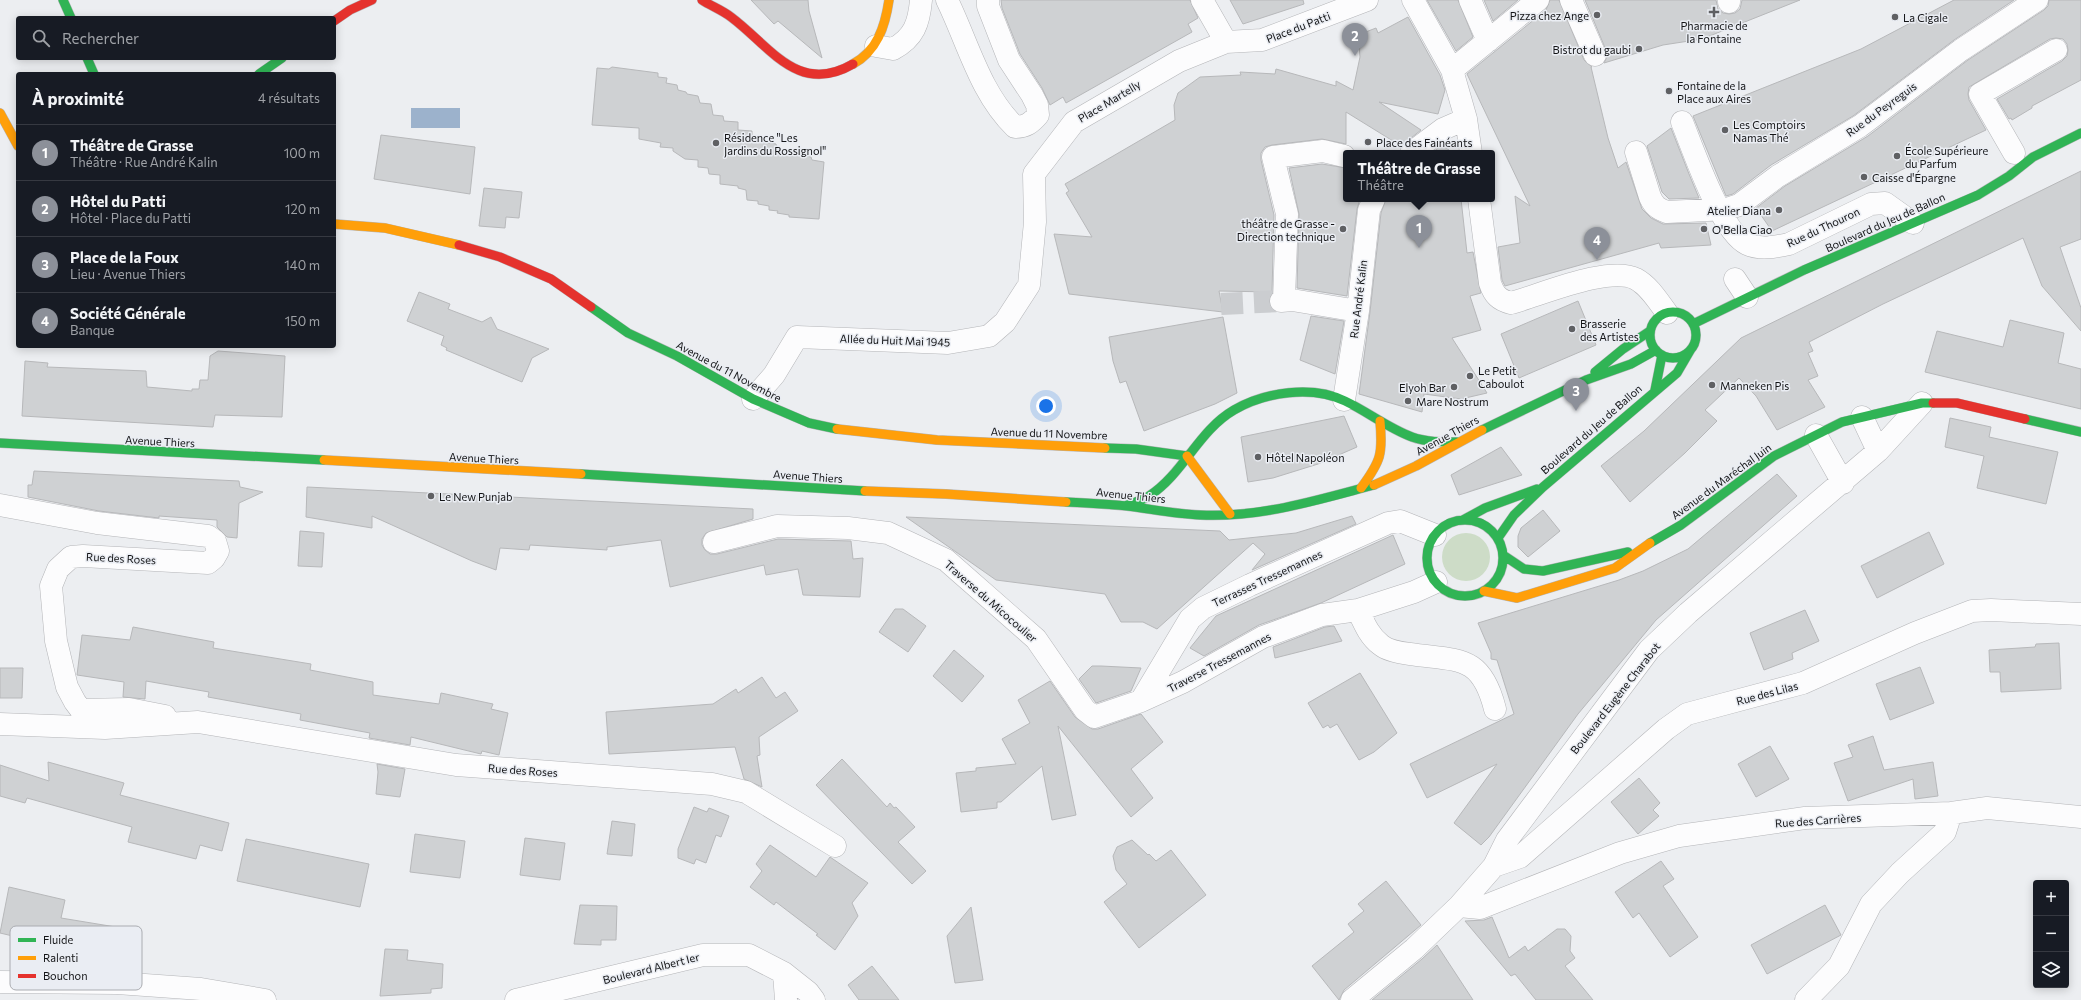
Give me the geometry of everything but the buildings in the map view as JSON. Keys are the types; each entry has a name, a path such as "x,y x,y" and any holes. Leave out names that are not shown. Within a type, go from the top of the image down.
{"main road":[{"path":"63,0 70,16"},
{"path":"336,20 350,10 372,0"},
{"path":"702,0 730,17 767,50 788,66 810,74 828,75 860,62 876,46 889,0"},
{"path":"88,60 93,72"},
{"path":"262,72 279,60"},
{"path":"0,113 16,142"},
{"name":"Boulevard du Jeu de Ballon","path":"1693,324 1747,297 1978,194 2009,176 2033,157 2081,133"},
{"name":"Avenue du 11 Novembre","path":"336,224 385,228 434,238 500,257 551,279 628,333 677,356 753,399 809,423 839,429 937,440 1136,449 1187,456"},
{"path":"1666,313 1681,314 1693,324 1696,336 1691,349 1681,357 1675,358 1659,353 1650,340 1650,331 1659,316 1666,313"},
{"name":"Avenue Thiers","path":"1586,380 1623,349 1650,331"},
{"name":"Boulevard du Jeu de Ballon","path":"1498,538 1514,515 1543,487 1655,390 1677,373 1691,349"},
{"name":"Boulevard du Jeu de Ballon","path":"1655,390 1659,353"},
{"name":"Avenue Thiers","path":"0,443 685,479 856,491 946,494 1126,506 1200,515 1230,514 1289,506 1380,483 1416,466 1457,442 1586,380 1659,353"},
{"path":"1126,506 1152,494 1166,483 1187,456 1217,422 1250,403 1287,394 1304,392 1322,394 1344,400 1380,421 1412,437 1431,442 1457,442"},
{"name":"Avenue du Maréchal Juin","path":"1484,591 1492,594 1517,598 1615,568 1637,551 1681,526 1774,456 1816,435 1852,420 1922,403 1957,403 2081,432"},
{"path":"1361,488 1379,465 1382,454 1380,421"},
{"path":"1187,456 1230,514"},
{"name":"Boulevard du Jeu de Ballon","path":"1463,520 1485,508 1543,487"},
{"path":"1463,520 1483,524 1498,538 1503,555 1501,572 1491,586 1474,595 1463,596 1453,594 1436,582 1429,570 1428,558 1429,546 1435,535 1448,524 1463,520"},
{"name":"Avenue du Maréchal Juin","path":"1503,555 1524,569 1542,570 1637,551"}],"street":[{"path":"876,46 893,49 906,42 914,30 920,0"},
{"path":"947,0 972,62 1002,114 1015,127 1022,127 1032,123 1038,115 1037,105 1009,60 988,6 988,0"},
{"path":"1202,0 1226,42"},
{"name":"Place du Patti","path":"1226,42 1262,40 1367,0"},
{"path":"1413,0 1452,70 1466,119 1471,150"},
{"path":"1470,0 1488,41"},
{"path":"1452,70 1538,0"},
{"path":"1571,0 1595,56"},
{"name":"Rue du Peyreguis","path":"1636,152 1650,197 1653,204 1659,209 1667,212 1719,210 1739,205 1778,176 1860,126 1961,50 2037,0"},
{"name":"Place Martelly","path":"1036,222 1034,174 1074,122 1179,61 1226,42"},
{"path":"2014,153 1980,94 2056,50"},
{"path":"1416,150 1443,129 1466,119"},
{"name":"Rue du Thouron","path":"1682,122 1726,224 1746,244 1774,248 1789,244 1871,204 1885,203 1913,223"},
{"path":"1343,156 1323,151 1273,157 1287,214 1282,301 1292,300 1358,311"},
{"name":"Rue André Kalin","path":"1344,400 1358,311 1369,210 1373,202"},
{"path":"1479,202 1490,283 1493,293 1502,301 1511,303 1599,276 1626,274 1638,279 1653,294 1666,313"},
{"name":"Allée du Huit Mai 1945","path":"753,399 774,375 797,337 948,343 989,336 1005,322 1029,285 1036,222"},
{"path":"1736,279 1747,297"},
{"name":"Boulevard Eugène Charabot","path":"1352,1000 1414,949 1459,906 1494,866 1506,840 1649,650 1688,613 1878,451 1922,403"},
{"path":"1852,420 1878,451"},
{"path":"1816,435 1843,482"},
{"name":"Rue des Roses","path":"0,506 97,523 208,536 215,541 218,551 214,558 208,563 83,556 71,557 58,569 51,586 56,641 67,687 74,702 81,710 129,709 456,765 712,784 746,792 835,846"},
{"name":"Terrasses Tressemannes","path":"1141,701 1190,619 1203,608 1250,585 1388,523 1400,521 1435,535"},
{"name":"Traverse du Micocoulier","path":"714,542 777,526 848,528 888,533 946,560 1036,639 1085,710 1094,717"},
{"name":"Traverse Tressemannes","path":"1094,717 1141,701 1183,682 1263,637 1322,615 1358,610 1414,592 1436,582"},
{"path":"1358,610 1370,635 1382,646 1404,653 1465,662 1480,672 1490,690 1494,709"},
{"name":"Rue des Lilas","path":"1494,866 1520,857 1666,729 1687,714 1804,684 1915,633 1972,611 1991,610 2081,614"},
{"name":"Rue des Roses","path":"0,724 105,728 198,722"},
{"name":"Rue des Carrières","path":"1459,906 1480,908 1620,853 1679,836 1805,818 1951,813 1987,808 2081,817"},
{"path":"1806,1000 1839,966 1870,904 1900,873 1945,832 1951,813"},
{"name":"Boulevard Albert Ier","path":"516,1000 703,955 749,955 784,973"},
{"path":"784,973 786,1000"},
{"path":"784,973 808,992 814,1000"},
{"path":"0,982 10,982"},
{"path":"142,985 201,989 244,998 265,1000"}],"green space":[{"path":"1461,533 1471,533 1483,540 1490,552 1490,562 1483,574 1471,581 1461,581 1453,577 1446,570 1442,562 1442,552 1446,544 1453,537"}],"water":[{"path":"411,108 460,108 460,128 411,128"}],"tunnel":[{"path":"1221,304 1281,301"}],"traffic: fast":[{"path":"63,0 70,16"},
{"path":"88,60 93,72"},
{"path":"262,72 279,60"},
{"path":"1693,324 1804,270 1978,195 2009,176 2033,157 2081,133"},
{"path":"591,307 628,333 677,356 753,399 809,423 837,429"},
{"path":"1673,312 1686,316 1692,322 1696,335 1692,348 1686,354 1673,358 1660,354 1654,348 1650,335 1654,322 1660,316 1673,312"},
{"path":"1595,372 1623,349 1650,331"},
{"path":"1498,538 1514,515 1543,487 1677,373 1691,349"},
{"path":"1482,430 1586,380 1631,364 1656,350"},
{"path":"1655,390 1662,355"},
{"path":"1127,505 1142,500 1161,487 1172,476 1210,429 1221,419 1246,404 1274,395 1304,392 1332,396 1353,405 1395,429 1417,439 1440,442 1457,442"},
{"path":"1650,543 1681,525 1774,456 1842,422 1922,403 1933,403"},
{"path":"2025,419 2081,432"},
{"path":"0,443 324,460"},
{"path":"1105,448 1136,449 1187,456"},
{"path":"581,474 865,491"},
{"path":"1066,502 1127,506 1173,513 1200,515 1244,514 1288,507 1374,485"},
{"path":"1463,520 1485,508 1537,489"},
{"path":"1465,520 1479,523 1492,531 1500,544 1503,558 1500,572 1492,585 1479,593 1465,596 1451,593 1438,585 1430,572 1427,558 1430,544 1438,531 1451,523 1465,520"},
{"path":"1503,555 1524,569 1543,571 1628,552"}],"traffic: slow":[{"path":"853,64 861,59 874,45 882,29 889,0"},
{"path":"0,113 16,142"},
{"path":"336,224 385,228 459,245"},
{"path":"1361,488 1377,464 1381,450 1380,421"},
{"path":"837,429 937,440 1105,448"},
{"path":"1374,485 1416,466 1482,430"},
{"path":"1187,456 1230,514"},
{"path":"324,460 581,474"},
{"path":"865,491 946,494 1066,502"},
{"path":"1484,591 1517,598 1615,568 1650,543"}],"traffic: jam":[{"path":"336,20 350,10 372,0"},
{"path":"702,0 728,15 772,53 801,71 816,74 834,72 853,64"},
{"path":"459,245 500,257 551,279 591,307"},
{"path":"1933,403 1957,403 2025,419"}],"place":[{"name":"Pharmacie de la Fontaine","path":"1714,12"},
{"name":"Pizza chez Ange","path":"1597,15"},
{"name":"La Cigale","path":"1895,17"},
{"name":"Bistrot du gaubi","path":"1639,49"},
{"name":"Hôtel du Patti","path":"1355,56"},
{"name":"Fontaine de la Place aux Aires","path":"1669,91"},
{"name":"Les Comptoirs Namas Thé","path":"1725,130"},
{"name":"Place des Fainéants","path":"1368,142"},
{"name":"Résidence \"Les Jardins du Rossignol\"","path":"716,143"},
{"name":"École Supérieure du Parfum","path":"1897,156"},
{"name":"Caisse d'Épargne","path":"1864,177"},
{"name":"Atelier Diana","path":"1779,210"},
{"name":"théâtre de Grasse - Direction technique","path":"1343,229"},
{"name":"O'Bella Ciao","path":"1704,229"},
{"name":"Théâtre de Grasse","path":"1419,248"},
{"name":"Société Générale","path":"1597,260"},
{"name":"Brasserie des Artistes","path":"1572,329"},
{"name":"Le Petit Caboulot","path":"1470,376"},
{"name":"Manneken Pis","path":"1712,385"},
{"name":"Elyoh Bar","path":"1454,387"},
{"name":"Mare Nostrum","path":"1408,401"},
{"name":"Place de la Foux","path":"1576,411"},
{"name":"Hôtel Napoléon","path":"1258,457"},
{"name":"Le New Punjab","path":"431,496"}]}
